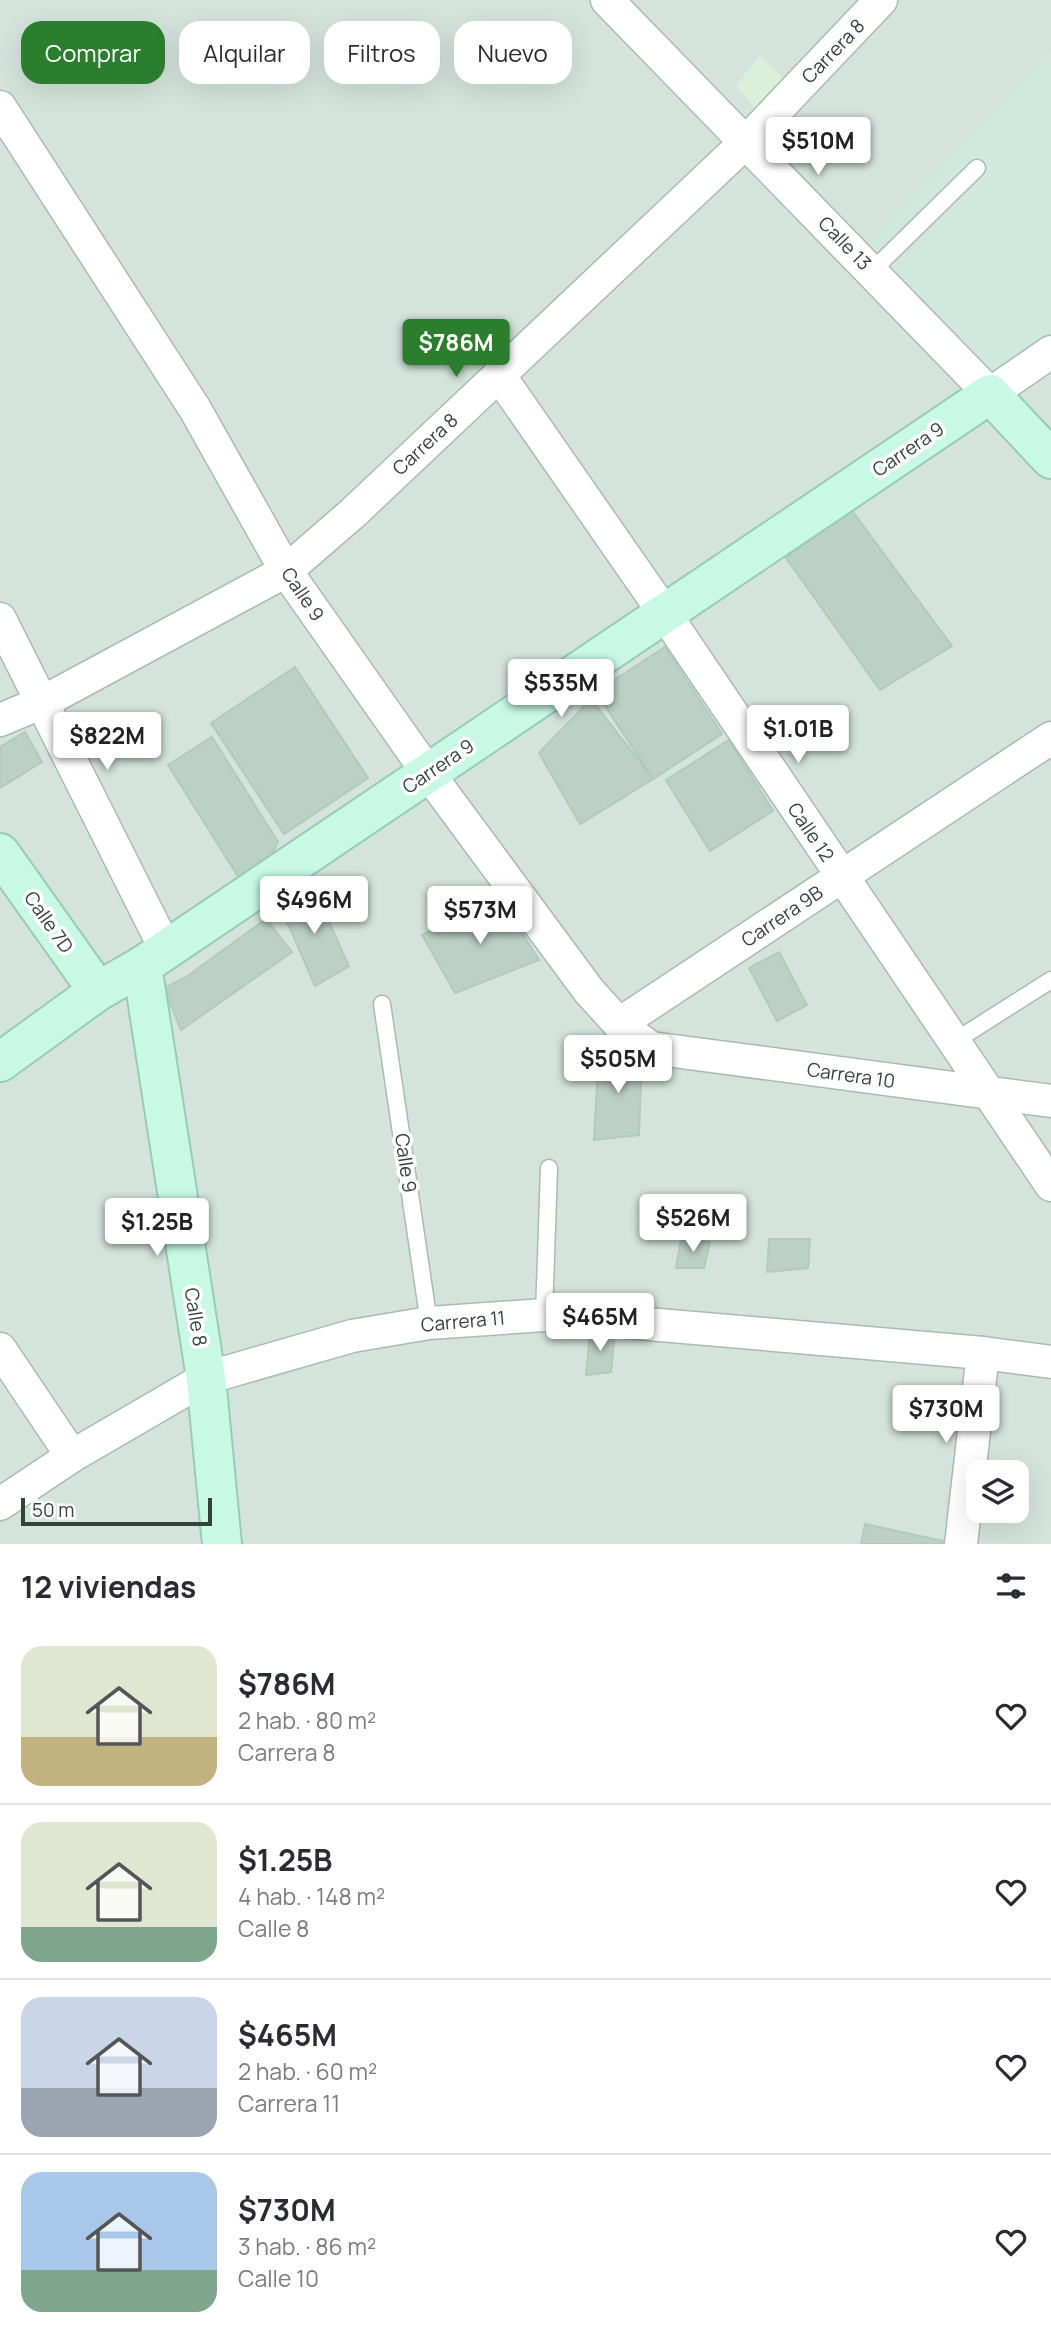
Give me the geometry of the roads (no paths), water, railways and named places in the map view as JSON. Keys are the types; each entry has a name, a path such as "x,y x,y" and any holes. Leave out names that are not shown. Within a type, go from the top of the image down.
{"main road":[{"name":"Calle 13","path":"990,394 1051,459"},
{"name":"Carrera 9","path":"0,1062 98,991 154,958 990,394"},
{"name":"Calle 7D","path":"0,853 98,991"},
{"name":"Calle 8","path":"154,958 206,1378 222,1544"}],"street":[{"name":"Calle 13","path":"607,0 747,141 990,394"},
{"name":"Carrera 8","path":"0,720 43,702 286,571 747,141 881,0"},
{"name":"Calle 9","path":"0,107 195,409 286,571 428,773 589,990 619,1024 651,1048"},
{"name":"Carrera 9","path":"990,394 1051,352"},
{"name":"Calle 12","path":"499,375 665,614 1051,1185"},
{"name":"Calle 8","path":"0,619 43,702 154,958"},
{"name":"Carrera 9B","path":"619,1024 1051,738"},
{"name":"Carrera 10","path":"651,1048 1051,1101"},
{"name":"Carrera 11","path":"0,1504 72,1456 206,1378 352,1336 429,1323 544,1315 983,1353 1051,1362"},
{"path":"0,1349 72,1456"},
{"path":"961,1544 983,1353"}],"lane":[{"path":"872,271 977,168"},
{"path":"955,1041 1051,980"},
{"name":"Calle 9","path":"382,1004 429,1323"},
{"path":"544,1315 550,1168"}]}
